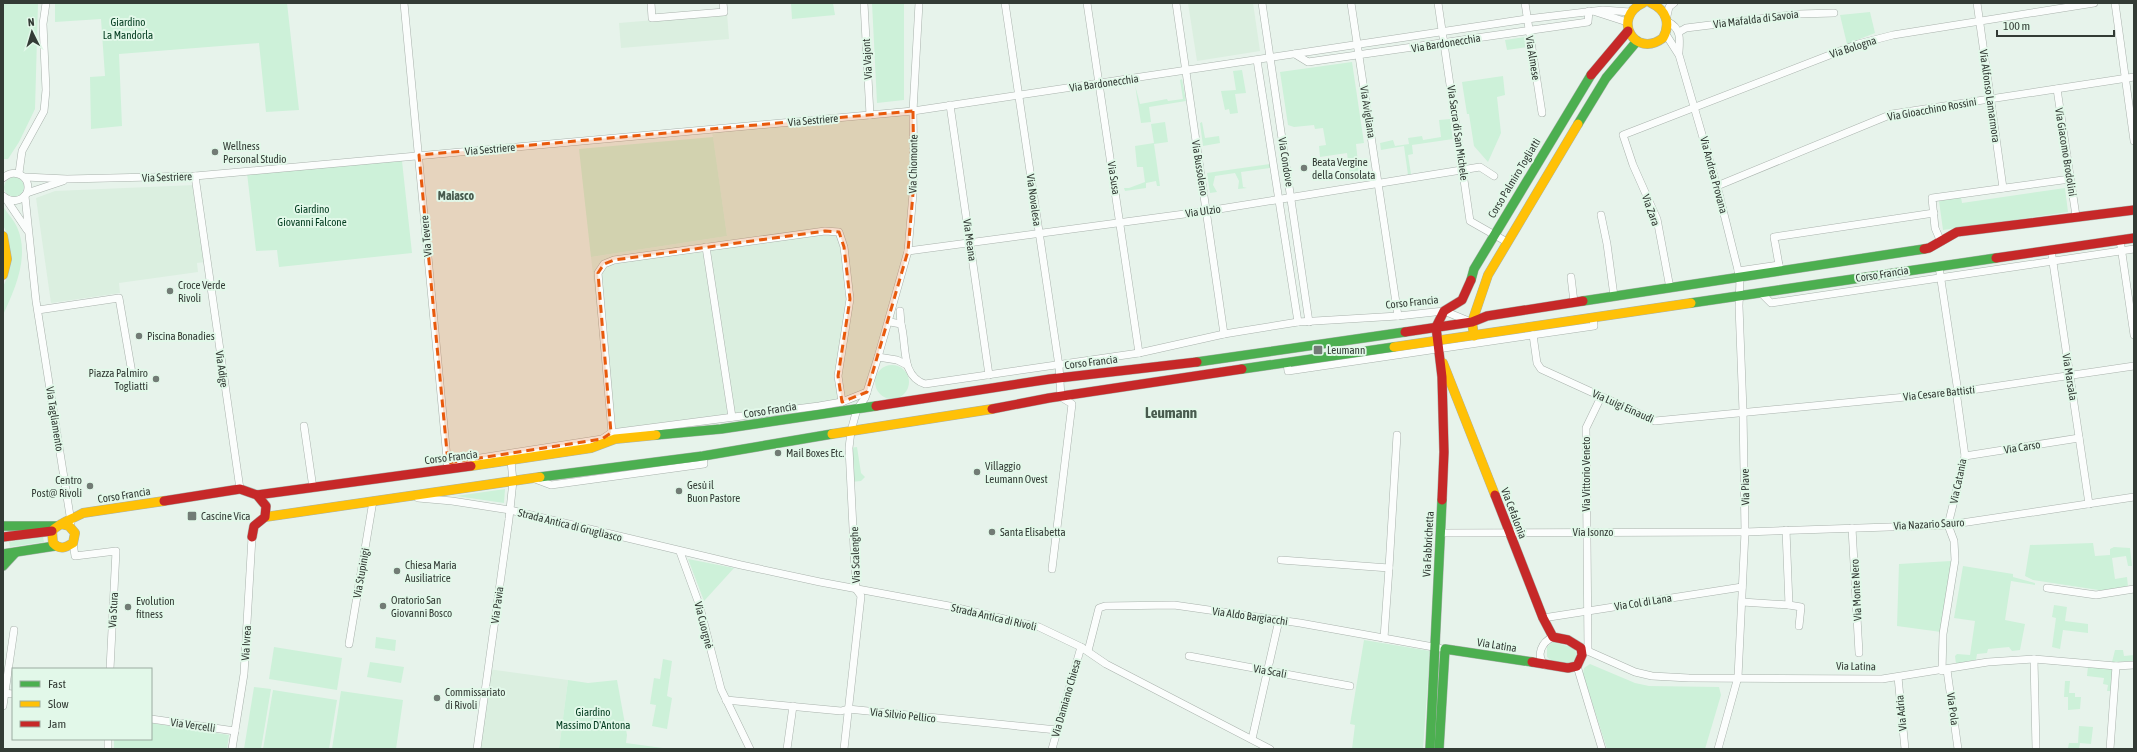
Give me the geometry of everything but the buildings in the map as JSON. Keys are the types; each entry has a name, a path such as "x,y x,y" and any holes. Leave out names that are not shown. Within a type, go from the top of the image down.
{"main road":[{"path":"1643,3 1635,6 1630,12 1627,27 1637,41 1644,44 1654,43 1665,33 1667,19 1657,4"},
{"name":"Corso Palmiro Togliatti","path":"1444,311 1452,308 1463,300 1474,269 1494,235 1593,71 1627,27"},
{"path":"1474,336 1472,322 1488,275 1606,78 1637,41"},
{"name":"Corso Francia","path":"257,496 448,466 511,461 591,448 615,439 721,429 1059,378 1232,358 1472,322 1487,316 1670,288 1739,274 1929,248 1957,232 2134,210"},
{"path":"3,236 7,259 3,275"},
{"name":"Corso Francia","path":"265,517 533,478 703,456 851,431 973,413 1061,397 1234,371 1287,367 1439,349 1474,336 2134,238"},
{"path":"1439,349 1436,327 1444,311"},
{"name":"Via Cefalonia","path":"1439,349 1508,533 1543,618 1553,637"},
{"name":"Via Fabbrichetta","path":"1439,349 1443,399 1444,452 1441,533 1439,749"},
{"path":"240,489 257,496 266,506 265,517 254,526 252,537"},
{"name":"Corso Francia","path":"3,537 72,525 83,513 240,489"},
{"path":"3,526 36,525 56,527 51,539 55,546"},
{"path":"3,554 55,546 63,549 74,543 75,536 72,525"},
{"path":"3,566 16,553"},
{"path":"1545,665 1568,668 1577,666 1585,650 1564,639 1553,637"},
{"name":"Via Fabbrichetta","path":"1430,749 1440,648"},
{"name":"Via Latina","path":"1440,648 1545,665"}],"street":[{"name":"Via Tagliamento","path":"46,3 43,24 46,90 44,111 22,151 22,175 28,185 26,194 27,231 72,525"},
{"name":"Via Tevere","path":"407,3 419,155 448,466"},
{"path":"651,3 652,18 724,12 723,3"},
{"name":"Via Vajont","path":"864,3 870,115"},
{"name":"Via Chiomonte","path":"851,431 857,409 865,398 890,322 908,251 914,182 913,111 919,3"},
{"name":"Via Novalesa","path":"1005,3 1038,234 1059,366 1061,397"},
{"name":"Via Susa","path":"1087,3 1139,353"},
{"name":"Via Bussoleno","path":"1176,3 1224,334"},
{"name":"Via Condove","path":"1262,3 1309,322"},
{"name":"Via Avigliana","path":"1351,3 1398,316"},
{"name":"Via Sacra di San Michele","path":"1438,3 1470,220 1507,242"},
{"name":"Via Almese","path":"1525,3 1542,113"},
{"path":"1674,3 1669,7 1667,19 1679,32"},
{"name":"Via Alfonso Lamarmora","path":"1977,3 2003,188"},
{"name":"Via Bologna","path":"1623,135 1858,44 1893,35 2094,3"},
{"path":"2115,3 2134,141"},
{"name":"Via Bardonecchia","path":"913,111 1357,44 1590,11 1612,6 1630,12"},
{"name":"Via Bardonecchia","path":"1295,54 1308,62 1445,44 1588,22 1590,11"},
{"name":"Via Bardonecchia","path":"1590,11 1627,27"},
{"name":"Via Mafalda di Savoia","path":"1679,32 1686,28 1799,14 1834,13"},
{"name":"Via Andrea Provana","path":"1679,32 1679,55 1717,186 1739,274 1739,297"},
{"name":"Via Andrea Provana","path":"1665,33 1679,55"},
{"name":"Via Condove","path":"1257,60 1298,322"},
{"name":"Via Gioacchino Rossini","path":"1717,186 1892,114 2134,77"},
{"name":"Via Giacomo Brodolini","path":"2057,89 2076,216"},
{"name":"Via Meana","path":"950,105 989,375"},
{"name":"Via Sestriere","path":"3,178 11,173 67,179 195,176 913,111"},
{"name":"Via Zara","path":"1623,135 1633,165 1657,218 1670,288"},
{"name":"Via Ulzio","path":"908,251 1207,211 1480,167 1494,176"},
{"name":"Via Adige","path":"195,176 240,489"},
{"name":"Via Sestriere","path":"5,197 14,201 26,194 67,179"},
{"path":"1941,242 1936,228 1932,198 2070,179"},
{"name":"Via Tagliamento","path":"5,197 27,231"},
{"path":"1779,268 1774,237 1934,213"},
{"path":"1601,215 1607,244 1614,296"},
{"path":"612,433 598,273 604,264 614,260 825,231 839,232 844,247 850,299 838,376 842,402"},
{"path":"2120,240 2134,335"},
{"name":"Corso Francia","path":"706,247 732,417"},
{"name":"Corso Francia","path":"1762,293 1771,303 2011,266 2134,249"},
{"name":"Via Marsala","path":"2051,250 2089,504"},
{"path":"2009,256 2011,266"},
{"name":"Via Catania","path":"1939,267 1958,392 1957,398 1964,456 1948,525"},
{"path":"1571,277 1574,302"},
{"name":"Via Piave","path":"1718,749 1738,678 1742,602 1745,532 1744,411 1739,297"},
{"path":"38,310 119,298 132,373"},
{"path":"900,311 907,365"},
{"name":"Corso Francia","path":"907,365 916,380 925,384 1059,366 1139,353 1224,334 1298,322 1398,316 1444,311 1472,322"},
{"name":"Corso Francia","path":"1439,349 1594,326 1593,318"},
{"path":"890,322 901,324"},
{"name":"Via Luigi Einaudi","path":"1533,335 1537,363 1541,369 1655,421 1744,411"},
{"path":"878,357 897,360 907,365"},
{"path":"1232,358 1234,371"},
{"name":"Via Cesare Battisti","path":"1744,411 1958,392 2134,366"},
{"name":"Corso Francia","path":"448,466 595,440 612,433 842,402 867,392"},
{"name":"Via Vittorio Veneto","path":"1585,650 1587,611 1586,428 1601,396"},
{"path":"1052,570 1072,404 1061,397"},
{"path":"1443,399 1456,397"},
{"path":"304,426 313,488"},
{"name":"Via Scalenghe","path":"844,749 861,596 856,589 849,448 851,431"},
{"path":"1384,638 1397,434"},
{"name":"Via Carso","path":"1964,456 2079,438"},
{"name":"Via Pavia","path":"477,749 510,510 513,481 511,461"},
{"path":"451,490 452,501"},
{"name":"Strada Antica di Grugliasco","path":"398,497 452,501 510,510 680,552 741,565"},
{"name":"Via Nazario Sauro","path":"1745,532 1948,525 2134,497"},
{"name":"Via Stupinigi","path":"349,644 373,501"},
{"path":"1944,670 1943,634 1955,560 1954,541 1948,525"},
{"name":"Via Monte Nero","path":"1852,528 1859,653"},
{"path":"1786,530 1789,605"},
{"name":"Via Isonzo","path":"1441,533 1586,531 1745,532"},
{"name":"Via Ivrea","path":"232,749 244,674 252,537"},
{"name":"Via Stura","path":"74,543 75,556 116,551 110,668"},
{"name":"Via Cuorgnè","path":"680,552 699,604 715,673 726,700 750,749"},
{"path":"1281,560 1389,568"},
{"name":"Strada Antica di Rivoli","path":"741,565 856,589 949,606 1039,627 1081,647 1106,664 1252,738 1265,748"},
{"name":"Via Col di Lana","path":"1543,618 1742,587"},
{"path":"2047,588 2096,595 2134,589"},
{"path":"1742,602 1800,606 1799,626"},
{"name":"Via Aldo Bargiacchi","path":"1088,651 1098,610 1105,606 1174,605 1279,620 1440,648"},
{"path":"1252,738 1279,620"},
{"path":"3,706 14,630"},
{"path":"1545,665 1541,659 1541,650 1544,642 1553,637"},
{"name":"Via Damiano Chiesa","path":"1052,749 1081,647"},
{"name":"Via Latina","path":"1585,650 1635,672 1652,676 1738,678 1833,677 1882,679 1988,662 2034,659 2116,666 2134,664"},
{"name":"Via Scali","path":"1189,656 1350,686"},
{"path":"2034,659 2036,749"},
{"path":"1577,666 1602,749"},
{"path":"2110,749 2116,666"},
{"name":"Via Pola","path":"1944,670 1958,749"},
{"name":"Via Adria","path":"1898,677 1905,749"},
{"path":"726,700 793,706 788,749"},
{"name":"Via Silvio Pellico","path":"793,706 841,711 848,709 1057,730"},
{"name":"Via Vercelli","path":"152,719 235,731"}],"highlighted area":[{"path":"913,111 914,182 908,251 867,392 842,402 838,376 850,299 844,247 839,232 825,231 614,260 604,264 598,273 611,433 602,439 448,463 419,155"}],"shaded area":[{"path":"1188,3 1253,3 1260,51 1197,61"},
{"path":"727,14 729,39 621,48 619,23"},
{"path":"912,112 913,182 907,251 864,399 858,402 611,433 591,257 727,236 712,131"},
{"path":"195,185 205,262 197,263 198,272 119,283 120,293 51,303 36,198 55,191"},
{"path":"488,669 568,680 559,749 476,749"}],"green space":[{"path":"4,3 38,3 35,109 19,142 8,159 3,159"},
{"name":"Giardino La Mandorla","path":"55,3 287,3 299,110 266,112 259,43 119,54 122,126 91,129 90,77 105,76 101,19 55,22"},
{"path":"791,3 833,3 835,15 792,19"},
{"path":"872,3 904,3 904,100 877,103"},
{"path":"1870,12 1875,33 1847,44 1840,15"},
{"path":"1525,37 1527,47 1507,50 1505,40"},
{"path":"1352,62 1364,143 1356,144 1359,172 1369,171 1369,175 1350,178 1347,153 1320,157 1319,146 1326,145 1323,128 1315,129 1314,125 1294,127 1288,125 1280,72"},
{"path":"1242,70 1246,93 1235,94 1238,113 1230,114 1229,109 1225,110 1221,91 1236,90 1233,71"},
{"path":"1503,76 1505,95 1497,97 1501,133 1488,162 1474,146 1462,82"},
{"path":"1182,79 1186,101 1149,107 1151,122 1141,123 1135,85 1140,104 1167,99 1168,101 1183,99 1180,80"},
{"path":"1450,119 1453,139 1412,145 1413,154 1408,155 1411,174 1408,175 1404,146 1381,150 1380,143 1393,140 1395,146 1409,144 1408,138 1422,136 1423,140 1441,137 1439,120"},
{"path":"1165,122 1168,142 1154,144 1160,186 1157,186 1156,181 1146,183 1146,188 1125,191 1124,188 1129,188 1145,182 1143,167 1137,167 1135,146 1154,143 1151,124"},
{"path":"1202,122 1205,138 1219,136 1220,143 1203,146 1200,123"},
{"path":"713,137 727,236 591,257 579,149"},
{"name":"Giardino Giovanni Falcone","path":"402,161 412,253 279,267 277,250 256,251 247,173"},
{"path":"1270,164 1270,168 1241,172 1243,187 1247,188 1238,189 1239,181 1235,173 1215,176 1213,185 1217,192 1210,193 1207,173"},
{"path":"14,177 21,180 24,187 21,194 14,197 7,194 4,187 7,180"},
{"path":"2065,188 2068,212 1943,230 1939,201 1961,197 1962,203"},
{"path":"3,206 17,227 21,238 22,249 16,283 3,315 3,287 8,275 8,236 3,225"},
{"path":"889,365 895,365 899,366 906,372 909,382 908,389 902,396 895,399 889,399 885,398 878,392 875,385 875,379 876,375 882,368"},
{"path":"857,447 861,473 865,477 861,481 851,482 849,448"},
{"path":"505,489 504,503 456,496"},
{"path":"43,537 44,542 10,547 9,542"},
{"path":"2093,543 2095,556 2110,555 2110,549 2114,547 2130,548 2132,566 2128,566 2126,556 2112,558 2115,579 2127,577 2128,587 2105,591 2033,580 2025,576 2030,545"},
{"path":"688,559 734,568 704,601"},
{"path":"1951,561 1941,632 1897,626 1899,564"},
{"path":"1963,566 2013,574 2013,577 2035,583 2035,585 2011,581 2005,620 2025,624 2020,650 2012,651 2009,647 1988,649 1987,653 1977,654 1976,660 1956,664 1955,656 1957,654 1970,655 1975,621 1954,618"},
{"path":"2054,605 2067,607 2065,621 2088,624 2088,633 2063,630 2060,649 2052,647 2056,618 2052,617"},
{"path":"376,637 396,640 395,651 375,648"},
{"path":"1364,640 1430,651 1423,749 1352,749 1355,725 1350,724"},
{"path":"1553,642 1574,648 1577,656 1575,661 1572,663 1561,663 1553,661 1547,657 1547,647"},
{"path":"274,647 342,658 337,690 269,679"},
{"path":"2115,650 2123,650 2124,656 2134,655 2134,661 2112,662"},
{"path":"663,659 672,661 667,696 672,698 667,729 652,726 656,705 650,704 654,678 660,679"},
{"path":"370,662 404,667 401,683 367,677"},
{"path":"1590,664 1635,683 1649,686 1719,687 1721,695 1705,749 1607,749 1583,674 1584,668"},
{"path":"2088,666 2112,669 2112,691 2107,691 2108,685 2103,684 2104,678 2087,676"},
{"name":"Giardino Massimo D'Antona","path":"568,680 588,683 617,680 627,735 626,743 670,749 559,749"},
{"path":"2065,681 2070,681 2069,693 2075,693 2075,697 2081,697 2080,709 2068,710 2068,697 2064,697"},
{"path":"254,687 271,689 261,749 244,749"},
{"path":"273,690 337,700 329,749 263,749"},
{"path":"341,691 403,700 396,749 332,749"},
{"path":"152,723 229,735 227,749 114,749 114,740 152,740"},
{"path":"2079,726 2093,727 2091,744 2080,743 2079,749 2068,748 2069,743 2078,743"}],"traffic: fast":[{"path":"1578,124 1606,78 1637,41"},
{"path":"1471,280 1474,269 1591,75"},
{"path":"1583,301 1924,249"},
{"path":"1691,303 1996,258"},
{"path":"1197,362 1405,332"},
{"path":"1242,369 1394,347"},
{"path":"656,435 721,429 876,406"},
{"path":"540,477 703,456 832,434"},
{"path":"1430,749 1442,500"},
{"path":"3,526 57,526"},
{"path":"3,554 55,546"},
{"path":"3,566 15,553"},
{"path":"1439,749 1445,649 1532,662"}],"traffic: slow":[{"path":"1643,3 1634,10 1629,18 1628,26 1630,34 1636,40 1644,44 1653,43 1663,38 1667,27 1666,18 1663,13 1651,3"},
{"path":"1474,336 1472,322 1488,275 1578,124"},
{"path":"3,236 7,259 3,275"},
{"path":"1394,347 1691,303"},
{"path":"1443,363 1495,495"},
{"path":"832,434 992,409"},
{"path":"471,466 591,448 615,439 656,435"},
{"path":"265,517 540,477"},
{"path":"61,524 69,526 75,533 73,543 63,548 58,547 53,543 52,531 59,525 63,523 83,513 164,501"}],"traffic: jam":[{"path":"1591,75 1628,31"},
{"path":"1924,249 1929,248 1957,232 2134,210"},
{"path":"1996,258 2134,238"},
{"path":"1442,500 1444,452 1442,377 1436,327 1444,311 1462,300 1471,280"},
{"path":"1405,332 1472,322 1487,316 1583,301"},
{"path":"876,406 1050,379 1197,362"},
{"path":"992,409 1049,398 1242,369"},
{"path":"257,495 471,466"},
{"path":"164,501 240,489 257,495 266,506 265,517 254,526 252,537"},
{"path":"1495,495 1543,618 1553,637 1568,640 1581,648 1582,655 1577,666 1568,668 1532,662"},
{"path":"3,537 52,531"}],"place":[{"name":"Wellness Personal Studio","path":"215,152"},
{"name":"Beata Vergine della Consolata","path":"1304,168"},
{"name":"Croce Verde Rivoli","path":"170,291"},
{"name":"Piscina Bonadies","path":"139,336"},
{"name":"Leumann","path":"1318,350"},
{"name":"Piazza Palmiro Togliatti","path":"156,379"},
{"name":"Mail Boxes Etc.","path":"778,453"},
{"name":"Villaggio Leumann Ovest","path":"977,472"},
{"name":"Centro Post@ Rivoli","path":"90,486"},
{"name":"Gesù il Buon Pastore","path":"679,491"},
{"name":"Cascine Vica","path":"192,516"},
{"name":"Santa Elisabetta","path":"992,532"},
{"name":"Chiesa Maria Ausiliatrice","path":"397,571"},
{"name":"Oratorio San Giovanni Bosco","path":"383,606"},
{"name":"Evolution fitness","path":"128,607"},
{"name":"Commissariato di Rivoli","path":"437,698"}],"district":[{"name":"Maiasco","path":"456,196"},
{"name":"Leumann","path":"1171,413"}]}
